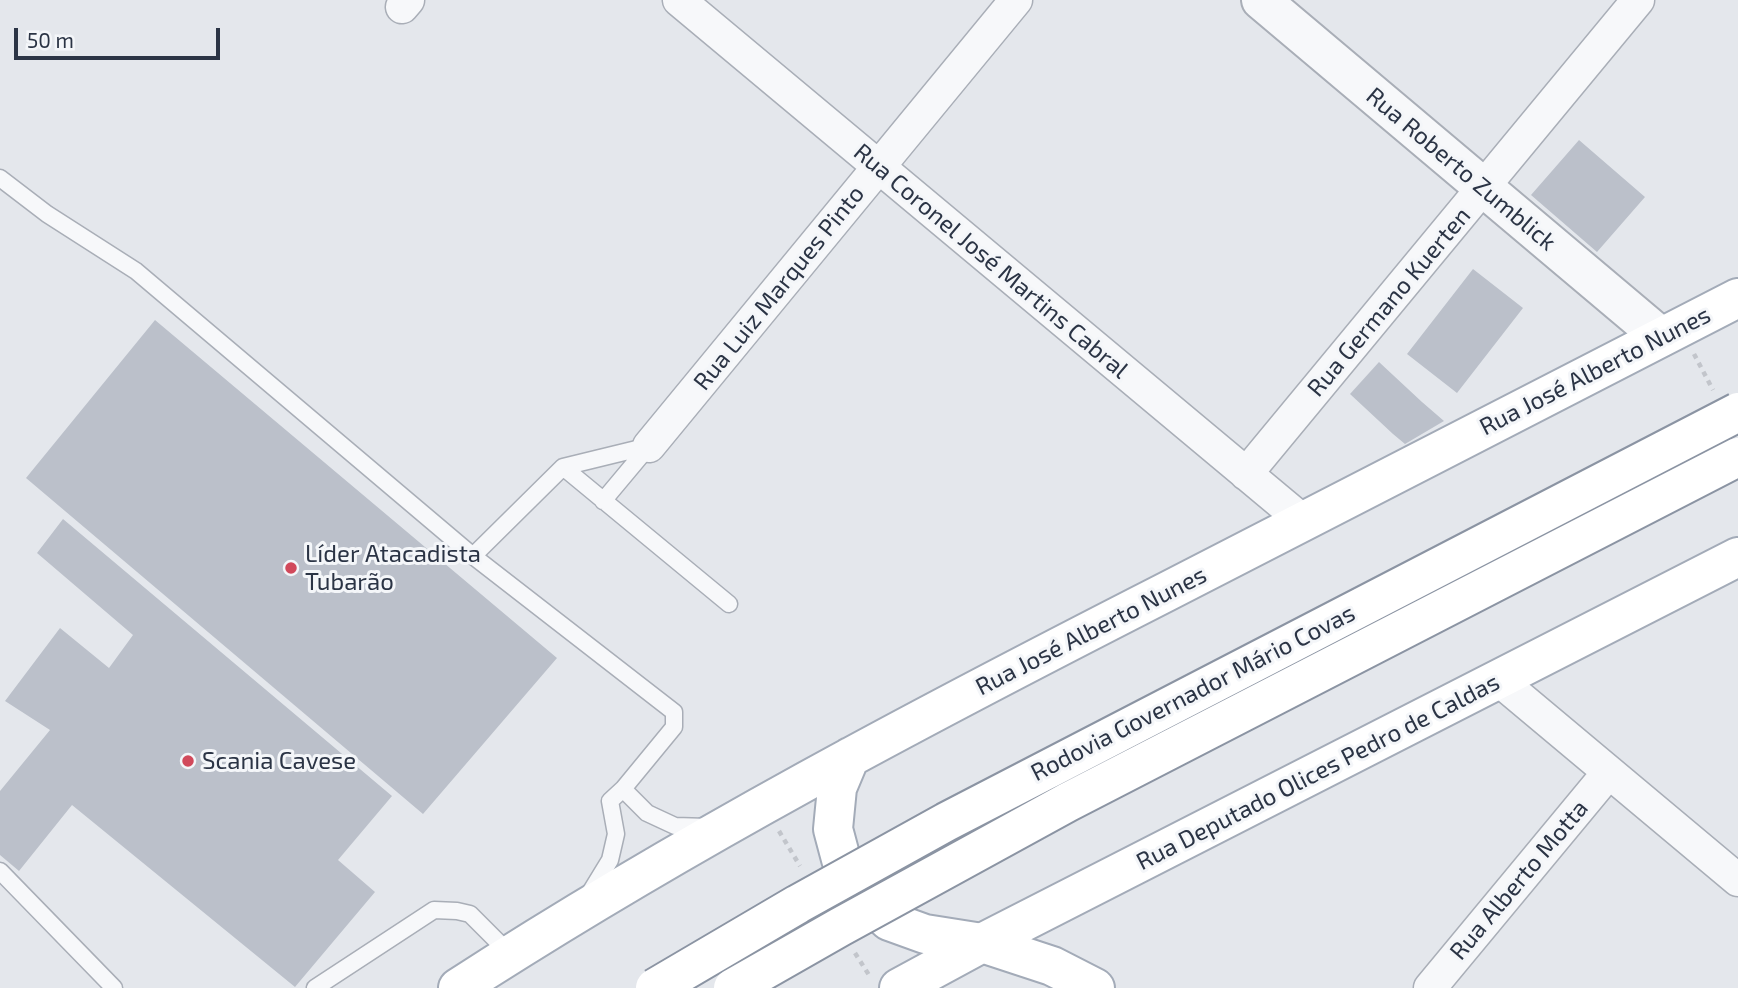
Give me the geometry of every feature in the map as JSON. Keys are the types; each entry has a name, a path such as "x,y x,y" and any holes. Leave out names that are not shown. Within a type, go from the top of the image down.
{"main road":[{"name":"Rua José Alberto Nunes","path":"458,988 578,913 850,757 1738,298"},
{"name":"Rodovia Governador Mário Covas","path":"655,988 798,904 946,822 1728,406"},
{"name":"Rodovia Governador Mário Covas","path":"733,988 1068,802 1738,457"},
{"name":"Rua Deputado Olices Pedro de Caldas","path":"899,988 982,943 1738,557"},
{"path":"850,757 837,788 833,830 841,859 859,894 889,921 925,934 982,943 1052,966 1095,988"}],"street":[{"name":"Rua Coronel José Martins Cabral","path":"679,0 1303,522"},
{"name":"Rua Luiz Marques Pinto","path":"649,446 1016,0"},
{"name":"Rua Roberto Zumblick","path":"1261,0 1483,187 1670,333"},
{"name":"Rua Germano Kuerten","path":"1246,474 1638,0"},
{"path":"1499,680 1738,880"},
{"name":"Rua Alberto Motta","path":"1430,988 1609,772"}],"lane":[{"path":"0,178 47,214 136,271 473,556 674,712 674,727 624,789 610,801 616,834 610,860 578,913"},
{"path":"473,556 563,467 649,446"},
{"path":"603,501 649,446"},
{"path":"563,467 729,604"},
{"path":"624,789 647,813 675,825 725,827"},
{"path":"0,871 114,988"},
{"path":"315,988 434,910 470,914 510,954"}],"path":[{"path":"1670,333 1728,406"}],"building":[{"path":"1579,140 1645,197 1597,252 1531,195"},
{"path":"1473,269 1523,308 1457,393 1407,354"},
{"name":"Líder Atacadista Tubarão","path":"155,320 557,658 423,814 26,478"},
{"path":"1379,362 1444,421 1405,444 1393,434 1350,394"},
{"name":"Scania Cavese","path":"63,519 392,796 338,860 375,892 295,987 72,805 19,871 0,855 0,791 50,730 5,701 60,628 109,668 133,635 37,553"}],"place":[{"name":"Líder Atacadista Tubarão","path":"291,568"},
{"name":"Scania Cavese","path":"188,761"}]}
